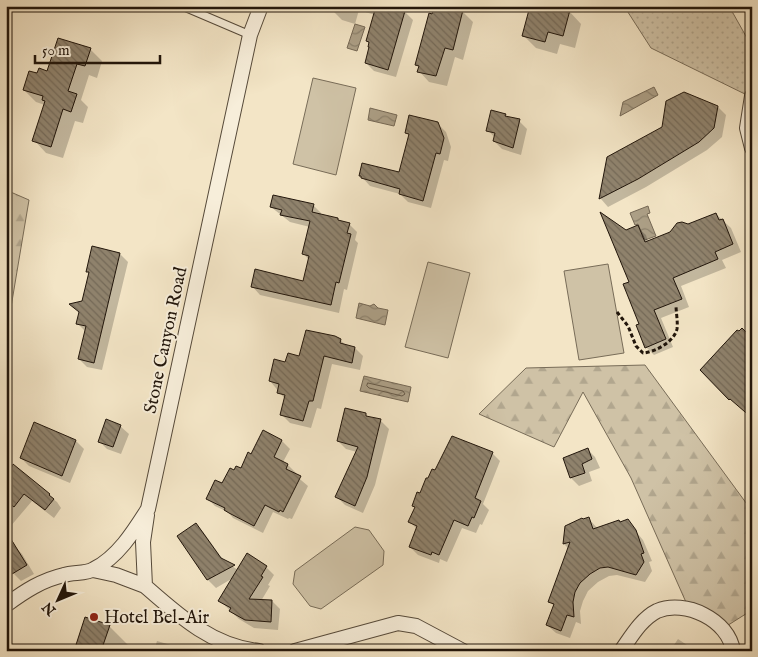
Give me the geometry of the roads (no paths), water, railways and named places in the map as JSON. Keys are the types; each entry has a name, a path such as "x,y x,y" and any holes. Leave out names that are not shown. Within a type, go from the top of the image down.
{"street":[{"name":"Stone Canyon Road","path":"6,605 46,579 93,570 108,560 124,543 148,509 250,35 261,6"},
{"path":"752,96 747,128 752,148"},
{"path":"145,586 143,542 148,509"},
{"path":"93,570 116,575 145,586 197,629 244,650 259,651"},
{"path":"621,651 643,622 657,612 673,608 688,609 707,615 722,629 733,651"},
{"path":"295,651 398,623 416,626 463,651"}],"lane":[{"path":"182,6 250,35"}],"water":[{"path":"355,24 365,27 357,51 347,48"},
{"path":"654,87 658,95 620,116 623,102"},
{"path":"370,108 397,115 394,126 368,120"},
{"path":"648,206 650,213 647,214 656,236 645,240 638,224 635,225 630,213"},
{"path":"359,303 370,306 374,304 378,308 388,310 385,325 356,318"},
{"path":"364,376 411,387 408,402 360,391"}],"place":[{"name":"Hotel Bel-Air","path":"94,617"}]}
